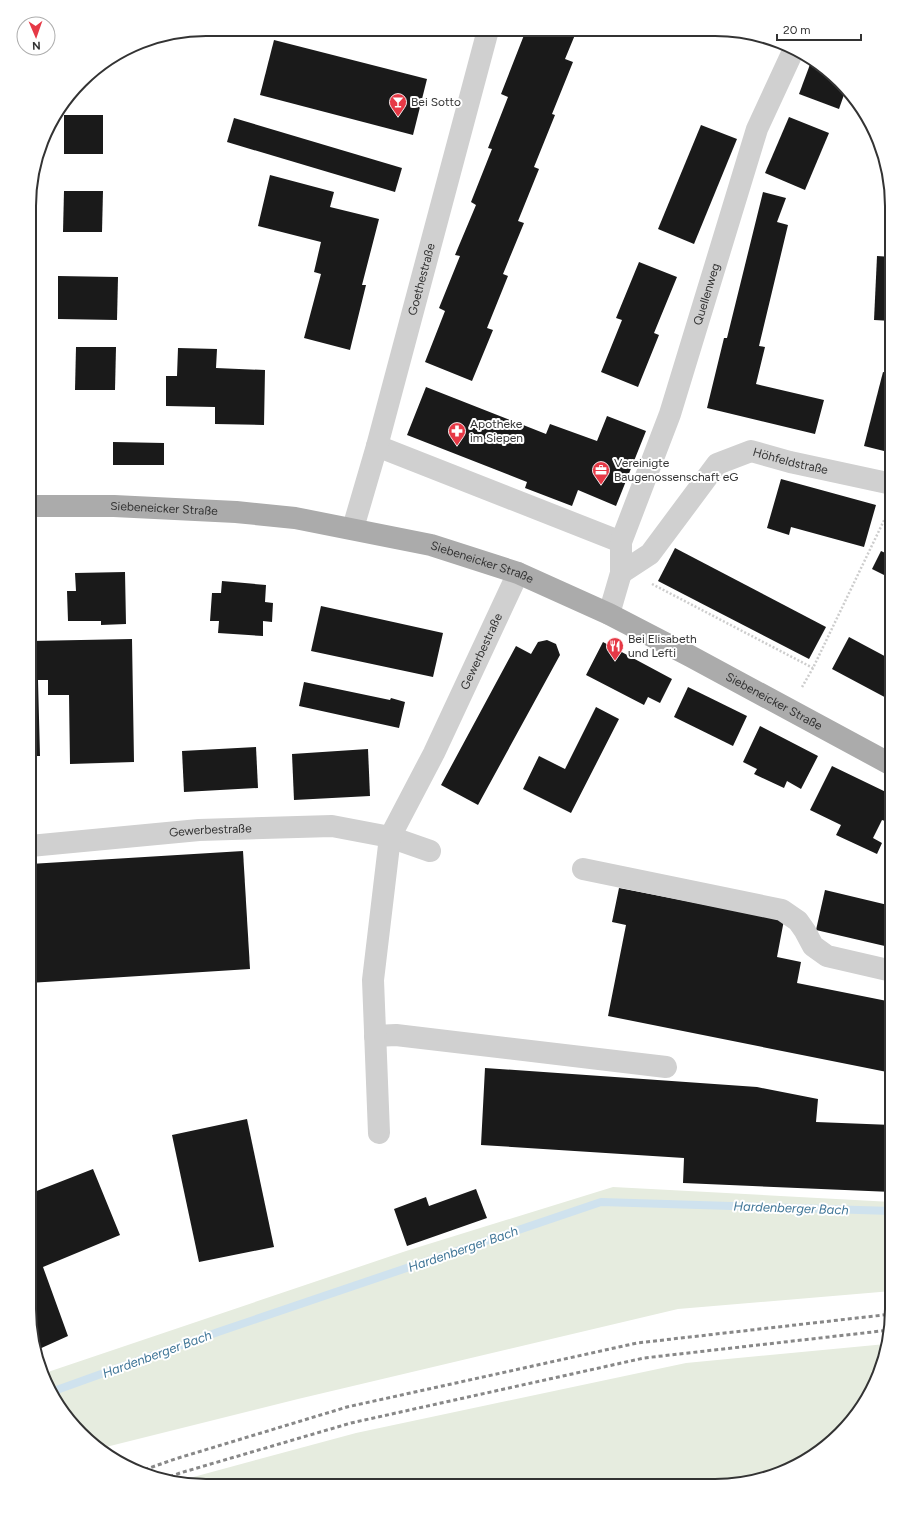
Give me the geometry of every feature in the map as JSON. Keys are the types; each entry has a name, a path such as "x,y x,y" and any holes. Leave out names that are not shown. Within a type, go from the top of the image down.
{"main road":[{"name":"Siebeneicker Straße","path":"36,506 114,506 236,512 295,518 353,528 431,545 518,572 609,614 885,761"}],"street":[{"name":"Goethestraße","path":"353,528 377,446 486,36"},
{"name":"Quellenweg","path":"622,542 670,414 757,129 791,55"},
{"path":"377,446 622,542 621,573 609,614"},
{"name":"Höhfeldstraße","path":"621,573 650,554 717,464 751,452 885,482"},
{"name":"Gewerbestraße","path":"379,1134 373,980 390,837 434,753 518,572"},
{"name":"Gewerbestraße","path":"36,845 199,830 332,826 390,837"},
{"path":"390,837 430,851"},
{"path":"583,869 782,910 798,921 813,946 827,956 885,969"},
{"path":"375,1036 396,1035 666,1066"}],"path":[{"path":"804,683 813,668 885,517"},
{"path":"653,584 813,668"}],"shaded area":[{"path":"613,1187 885,1202 885,1292 678,1309 298,1399 106,1447 94,1437 71,1413 59,1394 48,1372 406,1251"},
{"path":"881,1344 876,1364 862,1394 850,1413 827,1437 810,1450 780,1466 748,1476 726,1479 188,1478 356,1433 686,1363"}],"building":[{"path":"524,36 575,36 565,59 573,62 552,114 555,115 534,167 539,169 518,221 524,223 503,274 508,276 487,328 493,330 472,381 425,362 445,311 439,308 460,256 455,255 476,205 471,202 492,149 488,148 508,97 501,94"},
{"path":"274,40 427,79 413,135 260,95"},
{"path":"810,65 827,78 844,95 839,109 799,94"},
{"path":"64,115 103,115 103,154 64,154"},
{"path":"789,117 829,133 805,190 765,173"},
{"path":"234,118 402,168 395,192 227,142"},
{"path":"701,125 737,139 694,244 658,229"},
{"path":"270,175 334,192 330,207 379,219 362,285 366,285 350,350 304,338 321,274 314,272 321,242 258,226"},
{"path":"64,191 103,191 102,232 63,232"},
{"path":"763,192 786,198 777,222 788,225 759,346 765,347 756,384 824,400 815,434 707,408 724,338 727,338"},
{"path":"877,256 885,257 885,321 874,320"},
{"path":"639,262 677,277 654,333 659,335 638,387 601,372 622,320 616,318"},
{"path":"58,276 118,277 117,320 58,319"},
{"path":"76,347 116,347 115,390 75,390"},
{"path":"178,348 217,349 216,368 265,370 264,425 215,424 215,407 166,406 166,376 177,376"},
{"path":"883,372 885,372 885,451 864,446"},
{"path":"426,387 546,434 550,424 597,441 607,416 646,431 616,506 578,490 572,506 525,488 527,482 407,435"},
{"path":"113,442 164,443 164,465 113,465"},
{"path":"781,479 876,505 864,547 791,527 789,535 767,528"},
{"path":"675,548 826,627 809,659 658,581"},
{"path":"881,551 885,553 885,576 872,569"},
{"path":"125,572 126,624 101,625 101,621 68,621 67,591 76,591 75,573"},
{"path":"222,581 266,585 265,602 273,603 272,622 263,621 263,636 218,633 219,621 210,621 212,593 221,593"},
{"path":"321,606 443,633 433,677 311,651"},
{"path":"849,637 885,656 885,697 832,669"},
{"path":"132,639 134,762 70,764 69,695 48,695 48,680 38,680 40,756 36,756 36,641"},
{"path":"547,640 556,644 560,655 478,805 441,785 516,646 531,654 538,642"},
{"path":"603,642 672,679 660,703 648,697 644,705 586,675"},
{"path":"304,682 390,700 391,698 405,702 399,728 299,706"},
{"path":"688,687 747,716 733,746 674,717"},
{"path":"596,707 619,719 571,813 523,789 539,756 565,769"},
{"path":"760,726 818,756 801,789 787,781 784,788 754,774 757,769 743,762"},
{"path":"256,747 258,788 184,792 182,751"},
{"path":"368,749 370,796 294,800 292,754"},
{"path":"832,766 885,792 885,821 882,820 873,838 882,843 877,854 836,835 841,825 810,810"},
{"path":"243,851 250,969 36,983 36,864"},
{"path":"619,888 784,920 777,957 801,962 797,983 885,1001 885,1072 608,1016 626,925 612,922"},
{"path":"825,890 885,904 885,946 816,930"},
{"path":"485,1068 757,1087 818,1099 816,1122 885,1125 885,1192 683,1183 684,1158 481,1145"},
{"path":"247,1119 274,1247 199,1262 172,1135"},
{"path":"93,1169 120,1235 43,1267 68,1336 41,1348 36,1320 36,1191"},
{"path":"476,1189 487,1218 407,1246 394,1209 426,1197 429,1206"}],"waterway":[{"name":"Hardenberger Bach","path":"57,1390 218,1332 601,1202 885,1211"}],"railway":[{"path":"148,1469 347,1407 637,1343 885,1315"},
{"path":"172,1476 351,1423 644,1358 884,1331"}],"place":[{"name":"Bei Sotto","path":"398,117"},
{"name":"Apotheke im Siepen","path":"457,446"},
{"name":"Vereinigte Baugenossenschaft eG","path":"601,485"},
{"name":"Bei Elisabeth und Lefti","path":"615,661"}]}
